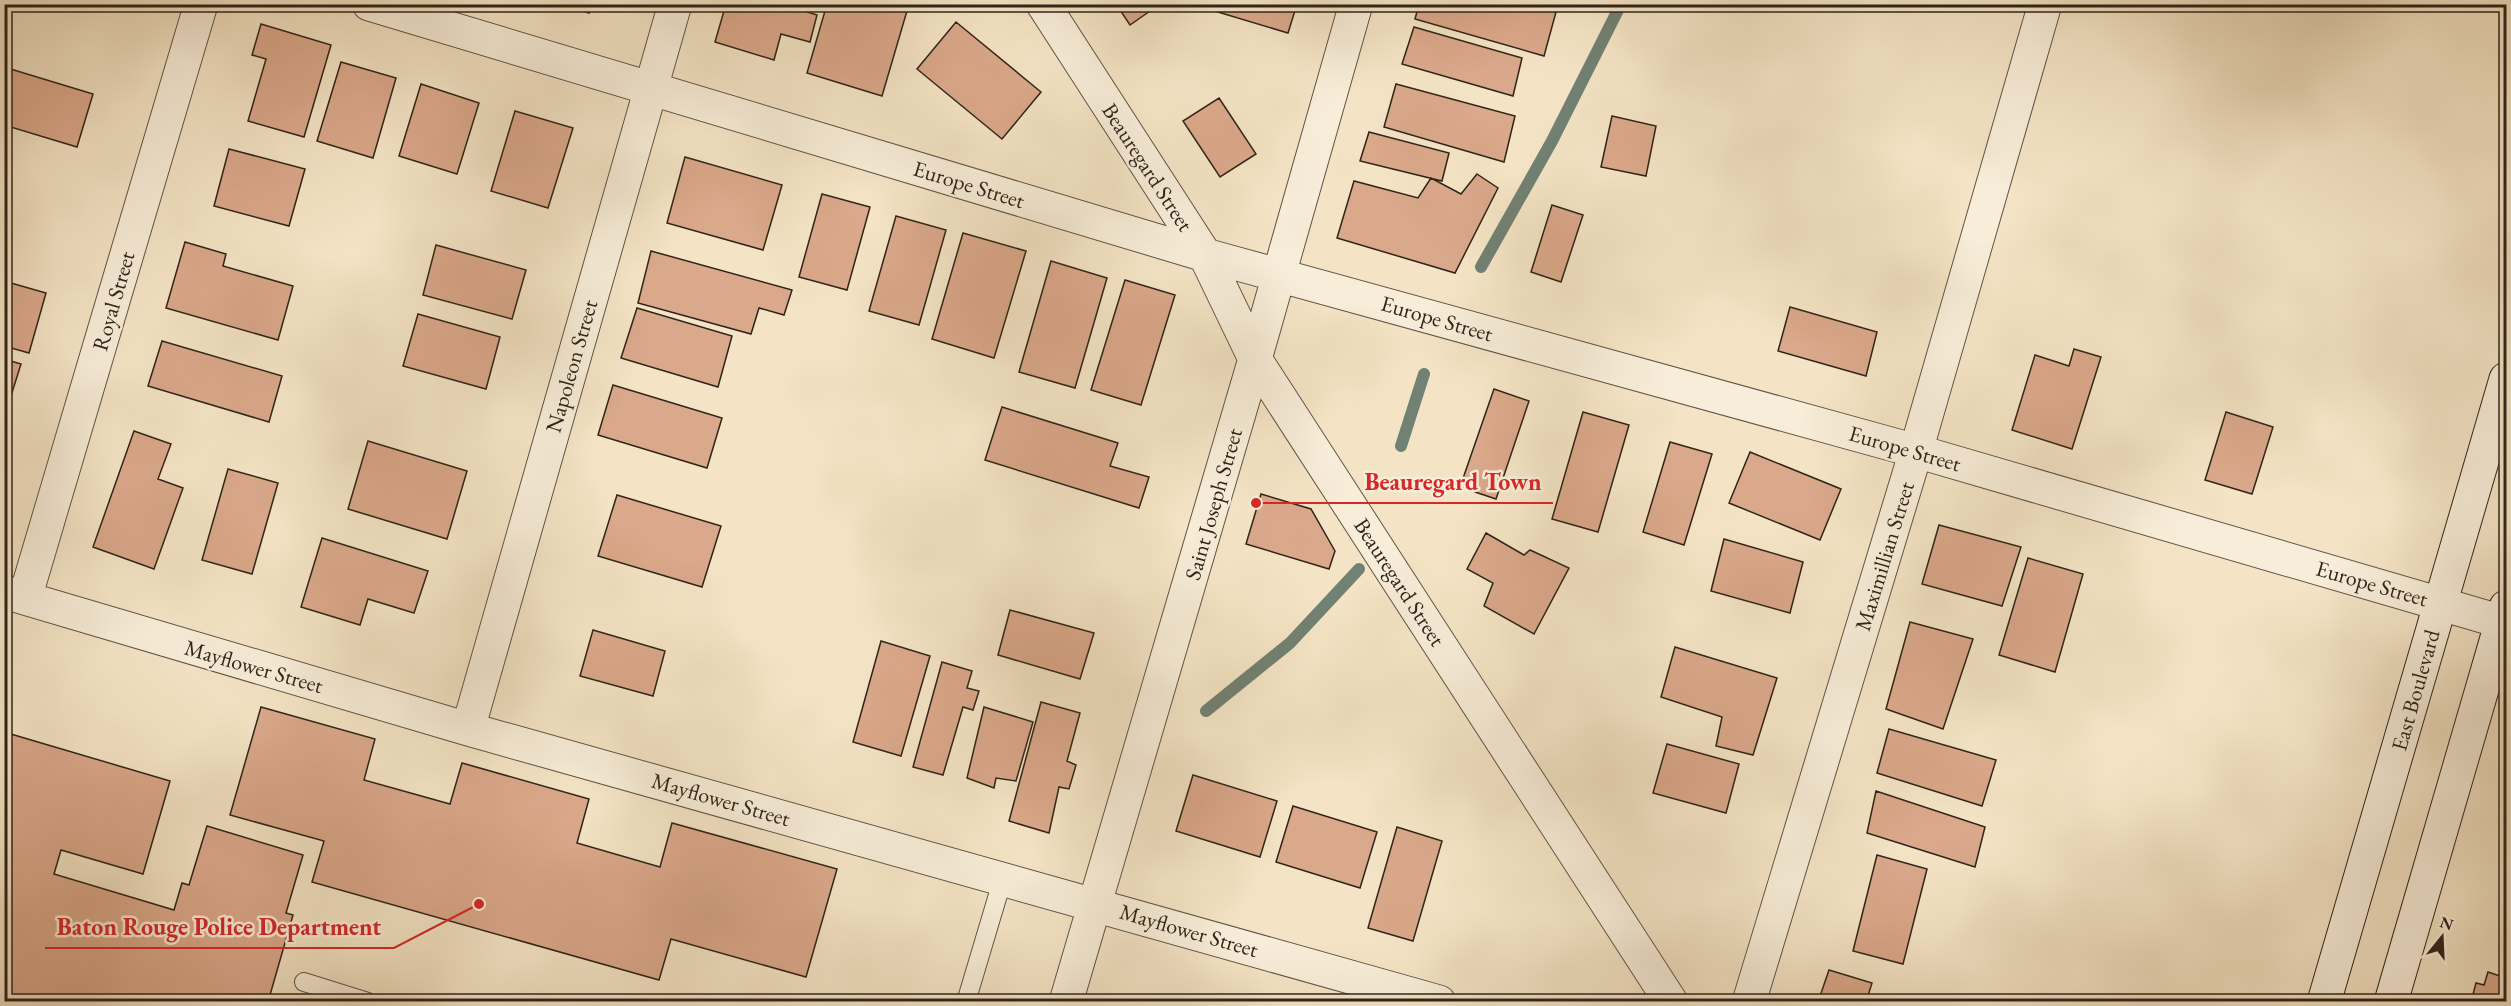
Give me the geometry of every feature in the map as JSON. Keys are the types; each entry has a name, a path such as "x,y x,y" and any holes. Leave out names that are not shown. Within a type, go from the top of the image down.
{"street":[{"name":"Royal Street","path":"15,595 201,4"},
{"name":"Europe Street","path":"369,4 1205,255 1916,451 2441,603 2505,617"},
{"name":"Napoleon Street","path":"468,729 675,4"},
{"name":"Beauregard Street","path":"1043,4 1205,255 1255,359 1671,1002"},
{"name":"Saint Joseph Street","path":"1066,1002 1255,359 1356,4"},
{"name":"Maximillian Street","path":"1749,1002 1916,451 2045,4"},
{"name":"East Boulevard","path":"2324,1002 2506,379"},
{"name":"Mayflower Street","path":"15,595 468,729 1439,1002"},
{"path":"2391,1002 2505,617"}],"lane":[{"path":"966,1002 1003,878"},
{"path":"304,982 368,1002"}],"building":[{"path":"561,4 592,4 589,13"},
{"path":"726,4 783,4 817,15 810,42 781,34 774,60 715,42"},
{"path":"827,4 909,4 882,96 807,73"},
{"path":"1116,4 1160,4 1130,25"},
{"path":"1199,4 1297,4 1288,33 1198,6"},
{"path":"1419,4 1529,4 1556,12 1544,56 1415,19"},
{"path":"956,22 1041,92 1002,139 917,69"},
{"path":"261,24 331,45 304,137 248,121 266,59 252,55"},
{"path":"1414,27 1522,58 1513,96 1402,64"},
{"path":"341,62 396,78 373,158 317,141"},
{"path":"4,67 93,94 77,147 4,125"},
{"path":"421,84 479,103 457,174 399,156"},
{"path":"1396,84 1515,116 1504,162 1384,127"},
{"path":"1219,98 1256,154 1220,177 1183,121"},
{"path":"515,111 573,128 548,208 491,191"},
{"path":"1612,116 1656,126 1646,176 1601,167"},
{"path":"1369,132 1449,153 1442,181 1360,161"},
{"path":"229,149 305,169 289,226 214,206"},
{"path":"685,157 782,185 763,250 667,223"},
{"path":"1477,174 1498,188 1455,273 1337,238 1354,181 1418,198 1431,178 1461,194"},
{"path":"822,194 870,207 847,290 799,277"},
{"path":"1552,205 1583,215 1561,282 1531,272"},
{"path":"896,216 946,230 919,325 869,311"},
{"path":"963,233 1026,251 994,358 932,339"},
{"path":"185,242 226,254 223,266 293,286 278,340 166,308"},
{"path":"436,245 526,270 512,319 423,295"},
{"path":"651,251 792,290 784,315 759,308 751,334 638,303"},
{"path":"1051,261 1107,278 1075,388 1019,372"},
{"path":"1125,280 1175,295 1141,405 1091,390"},
{"path":"4,281 46,293 29,353 4,346"},
{"path":"1790,307 1877,332 1866,376 1778,351"},
{"path":"637,308 732,336 718,387 621,358"},
{"path":"418,314 500,337 486,389 403,366"},
{"path":"162,341 282,376 269,422 148,386"},
{"path":"2074,349 2101,357 2072,449 2012,430 2035,355 2069,366"},
{"path":"4,359 21,364 5,415 4,415"},
{"path":"613,385 722,418 707,468 598,435"},
{"path":"1494,389 1529,401 1496,499 1460,487"},
{"path":"1002,407 1118,443 1110,466 1149,477 1139,508 985,460"},
{"path":"1583,412 1629,425 1598,532 1552,519"},
{"path":"2226,412 2273,427 2252,494 2205,480"},
{"path":"134,431 171,444 158,479 183,488 154,569 93,547"},
{"path":"368,441 467,471 447,539 348,509"},
{"path":"1670,442 1712,454 1684,545 1643,532"},
{"path":"1750,452 1841,489 1820,540 1729,503"},
{"path":"228,469 278,483 252,574 202,560"},
{"path":"1261,494 1311,509 1335,551 1329,569 1246,544"},
{"path":"617,495 721,526 702,587 598,556"},
{"path":"1939,525 2021,547 2002,606 1922,584"},
{"path":"1486,533 1524,555 1530,550 1569,568 1534,634 1484,606 1493,583 1467,569"},
{"path":"322,538 428,571 414,613 368,599 360,625 301,607"},
{"path":"1724,539 1803,562 1790,613 1711,591"},
{"path":"2028,558 2083,574 2055,672 1999,655"},
{"path":"1010,610 1094,633 1080,679 998,655"},
{"path":"1910,622 1973,639 1943,729 1886,709"},
{"path":"593,630 665,651 653,696 580,676"},
{"path":"881,641 930,656 901,756 853,742"},
{"path":"1675,647 1777,678 1753,755 1716,746 1722,717 1661,697"},
{"path":"942,662 972,671 967,688 979,691 973,710 963,707 943,775 913,767"},
{"path":"1041,702 1080,713 1067,761 1076,765 1069,789 1059,787 1049,833 1009,821"},
{"path":"261,707 375,739 364,780 450,804 462,763 589,799 577,843 660,867 672,823 837,869 806,977 671,939 659,980 312,882 324,841 230,815"},
{"path":"984,707 1033,722 1016,781 996,778 994,788 967,778"},
{"path":"1889,729 1996,760 1982,806 1877,773"},
{"path":"4,732 170,781 143,874 61,850 54,874 174,910 182,883 189,885 207,826 303,855 286,913 293,915 268,1002 4,1002"},
{"path":"1667,744 1739,764 1726,813 1653,793"},
{"path":"1193,775 1277,801 1260,857 1176,831"},
{"path":"1876,791 1985,827 1975,867 1867,833"},
{"path":"1293,806 1377,832 1360,888 1276,862"},
{"path":"1397,827 1442,841 1413,941 1368,928"},
{"path":"1877,855 1927,869 1903,964 1853,951"},
{"path":"1829,970 1872,983 1866,1002 1818,1002"},
{"path":"2488,972 2506,978 2506,1002 2471,1002 2476,983 2484,985"}],"waterway":[{"path":"1481,267 1552,141 1621,4"},
{"path":"1401,446 1424,374"},
{"path":"1206,711 1290,643 1359,569"}],"place":[{"name":"Beauregard Town","path":"1256,503"},
{"name":"Baton Rouge Police Department","path":"479,904"}]}
